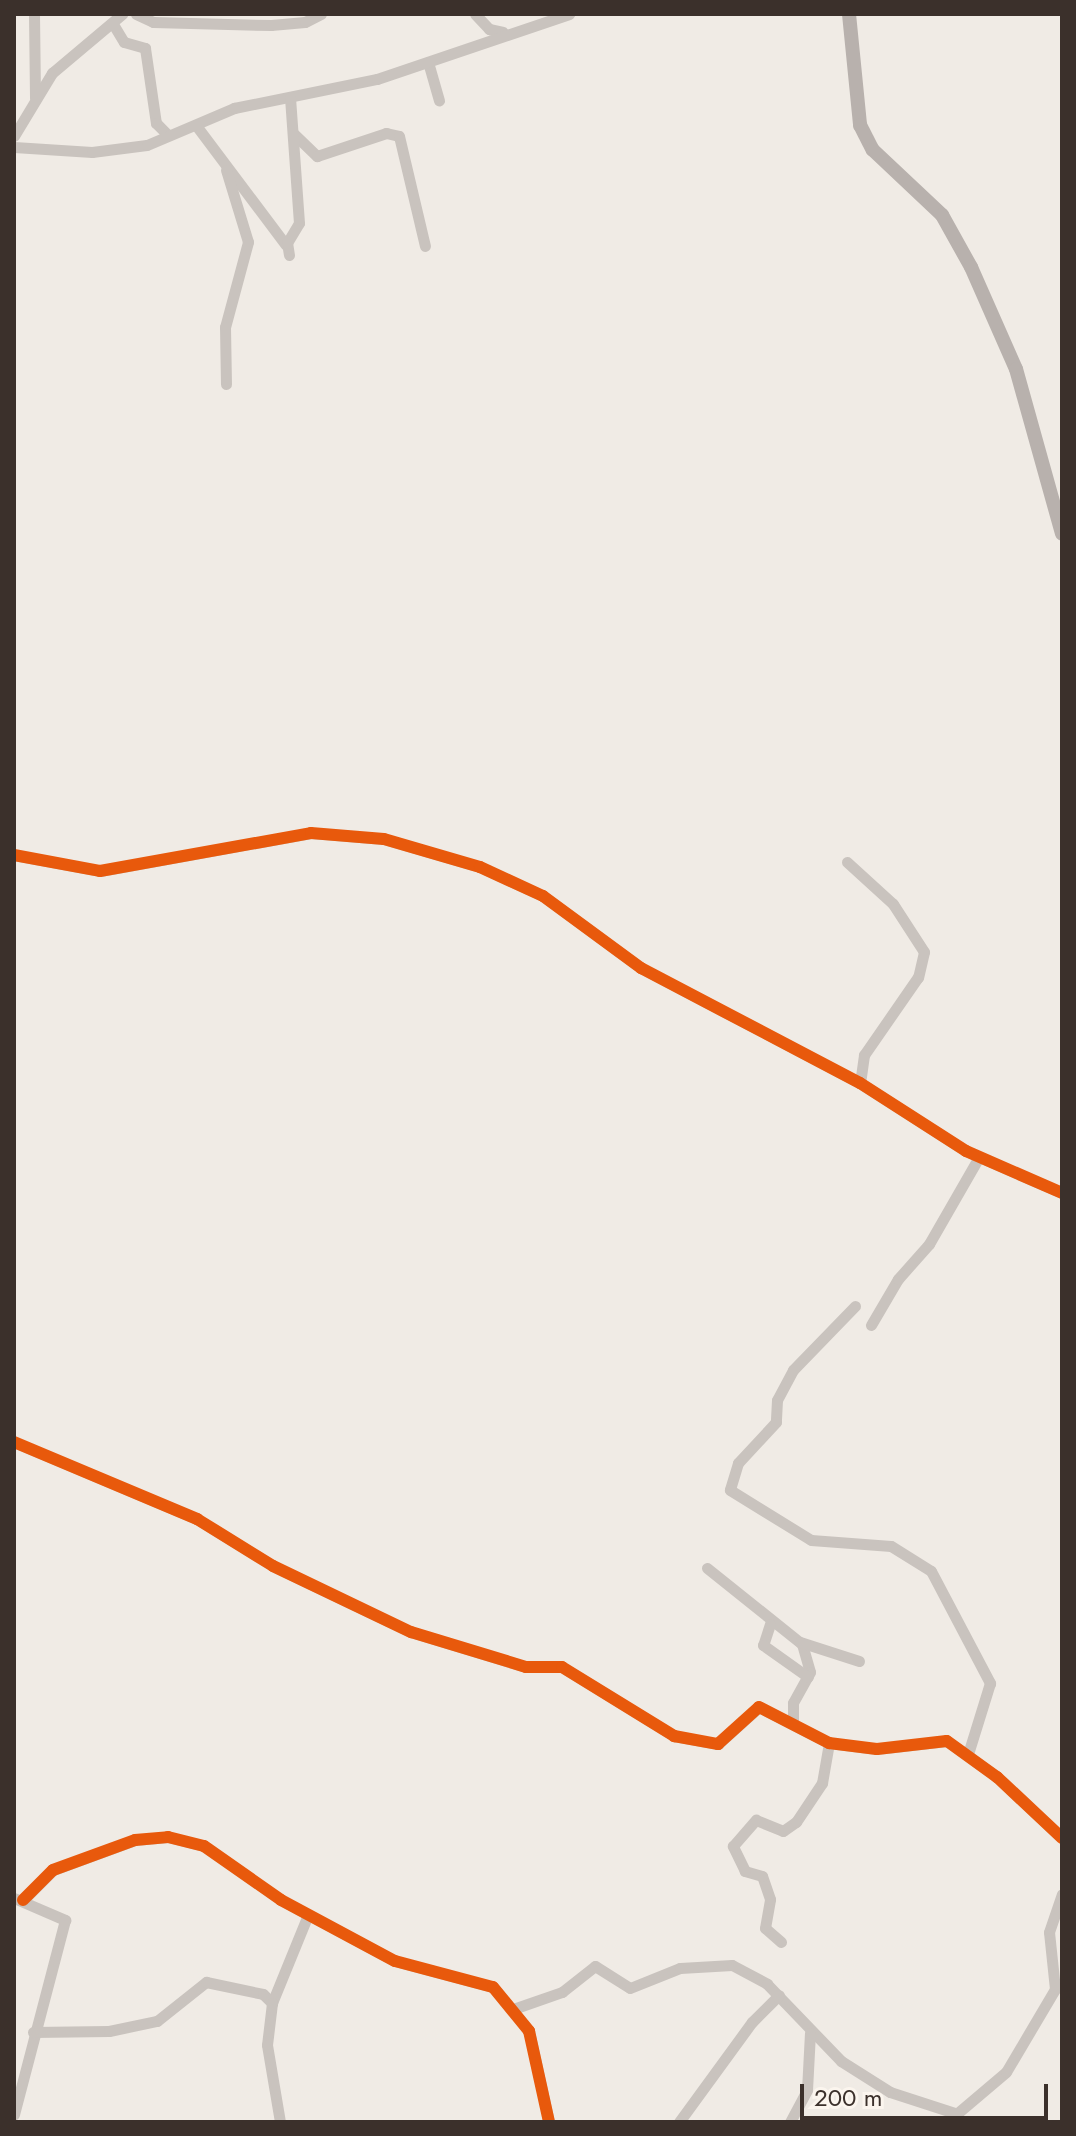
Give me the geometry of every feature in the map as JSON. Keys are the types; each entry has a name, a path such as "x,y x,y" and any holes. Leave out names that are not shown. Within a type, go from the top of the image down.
{"main road":[{"path":"849,14 860,125 873,150 942,215 971,267 1016,369 1062,534"}],"street":[{"path":"34,14 35,98"},
{"path":"14,136 52,73 122,14"},
{"path":"136,14 153,22 271,25 321,14"},
{"path":"475,14 489,29 507,32"},
{"path":"14,147 92,152 142,147 168,135 198,128 234,108 428,62 507,32 569,14"},
{"path":"113,24 124,42 144,47 155,117 168,135"},
{"path":"428,62 439,100"},
{"path":"198,128 287,250 299,226 290,97"},
{"path":"294,134 317,156 386,133 399,136 425,246"},
{"path":"226,170 248,242 226,317 226,384"},
{"path":"14,855 100,871 298,833 407,845 543,896 641,968 860,1083 979,1157 1062,1193"},
{"path":"847,862 906,919 924,952 918,977 864,1055 860,1083"},
{"path":"871,1325 898,1279 929,1244 979,1157"},
{"path":"855,1306 793,1370 777,1400 776,1422 738,1463 730,1490 811,1540 891,1546 931,1571 990,1683 968,1754"},
{"path":"14,1442 197,1519 273,1566 411,1632 526,1667 557,1664 674,1736 720,1744 746,1712 759,1707 829,1743 877,1749 943,1740 968,1754 1062,1838"},
{"path":"707,1568 770,1624 800,1642 859,1661"},
{"path":"770,1624 763,1645 808,1677"},
{"path":"793,1723 793,1703 808,1677 800,1642"},
{"path":"781,1942 765,1928 770,1899 762,1876 745,1871 733,1846 756,1820 781,1831 792,1827 822,1783 829,1743"},
{"path":"14,2114 33,2032 61,1953 65,1920 18,1899 62,1865 135,1840 168,1837 204,1846 308,1915 431,1975 485,1981 516,2008 541,2071 549,2122"},
{"path":"516,2008 562,1992 597,1965 630,1988 680,1968 726,1964 751,1972 779,1995 810,2033 888,2091 951,2118 1006,2072 1056,1987 1049,1932 1062,1894"},
{"path":"280,2122 267,2045 272,2003 308,1915"},
{"path":"33,2032 109,2031 148,2023 179,2009 206,1982 263,1994 272,2003"},
{"path":"679,2122 752,2022 779,1995"},
{"path":"790,2122 807,2090 810,2033"}],"cycle path":[{"path":"14,855 100,871 311,833 384,839 480,867 543,896 641,968 860,1083 966,1151 1062,1193"},
{"path":"14,1442 197,1519 273,1566 411,1632 526,1667 562,1667 674,1736 718,1744 759,1707 829,1743 877,1749 947,1741 997,1777 1062,1838"},
{"path":"23,1900 53,1870 135,1840 168,1837 204,1846 281,1900 395,1961 493,1987 529,2031 549,2122"}]}
